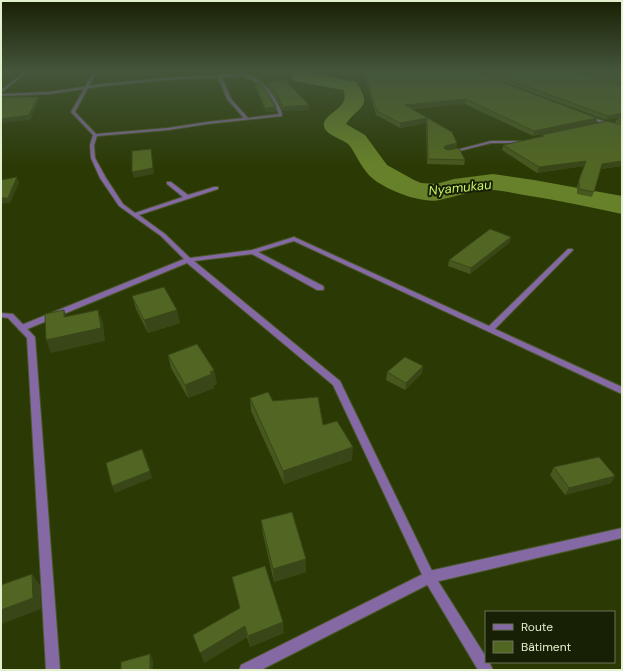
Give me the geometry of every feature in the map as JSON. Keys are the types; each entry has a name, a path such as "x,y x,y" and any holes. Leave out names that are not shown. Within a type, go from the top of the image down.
{"street":[{"path":"80,102 73,112 96,135 168,129 281,115 275,102"},
{"path":"232,102 247,119"},
{"path":"583,115 622,129"},
{"path":"597,124 616,120"},
{"path":"96,135 92,145 93,158 103,178 121,205 163,235 188,260 337,383 429,577 486,670"},
{"path":"447,153 491,142 521,142 528,140"},
{"path":"169,183 187,197"},
{"path":"134,215 216,188"},
{"path":"22,328 188,260 253,252 294,239 622,391"},
{"path":"490,330 570,250"},
{"path":"253,252 320,288"},
{"path":"1,316 10,316 31,337 53,670"},
{"path":"246,670 429,577 622,533"}],"building":[{"path":"1,102 35,102 29,115 1,119"},
{"path":"263,102 273,102 276,107 265,108"},
{"path":"281,102 306,102 309,105 283,107"},
{"path":"374,102 432,102 405,105 452,132 457,143 445,146 444,148 448,150 459,148 465,160 428,159 427,118 400,123 377,111"},
{"path":"473,102 555,102 597,118 534,131"},
{"path":"571,102 622,102 622,113 608,116"},
{"path":"607,121 622,125 622,161 602,164 594,192 579,189 579,180 586,161 539,167 503,145 544,136 541,135"},
{"path":"151,149 153,168 132,172 132,151"},
{"path":"17,177 8,198 1,198 1,180"},
{"path":"490,229 511,237 471,268 449,260"},
{"path":"164,287 177,310 144,320 132,296"},
{"path":"64,310 64,317 98,310 101,328 46,340 45,314"},
{"path":"197,344 214,370 210,372 212,374 185,385 168,355"},
{"path":"405,357 423,366 406,383 387,372"},
{"path":"268,392 273,401 318,397 323,425 337,421 353,447 283,471 250,398"},
{"path":"142,449 150,471 112,486 106,463"},
{"path":"599,457 615,476 569,488 554,467"},
{"path":"292,512 306,559 273,569 261,520"},
{"path":"265,566 283,622 248,636 245,626 200,653 193,635 240,608 232,577"},
{"path":"32,574 33,598 1,610 1,585"},
{"path":"150,654 150,670 121,670 121,662"}],"waterway":[{"name":"Nyamukau","path":"354,102 335,122 335,127 357,140 378,170 404,186 418,191 438,192 454,187 493,182 534,188 622,205"}]}
